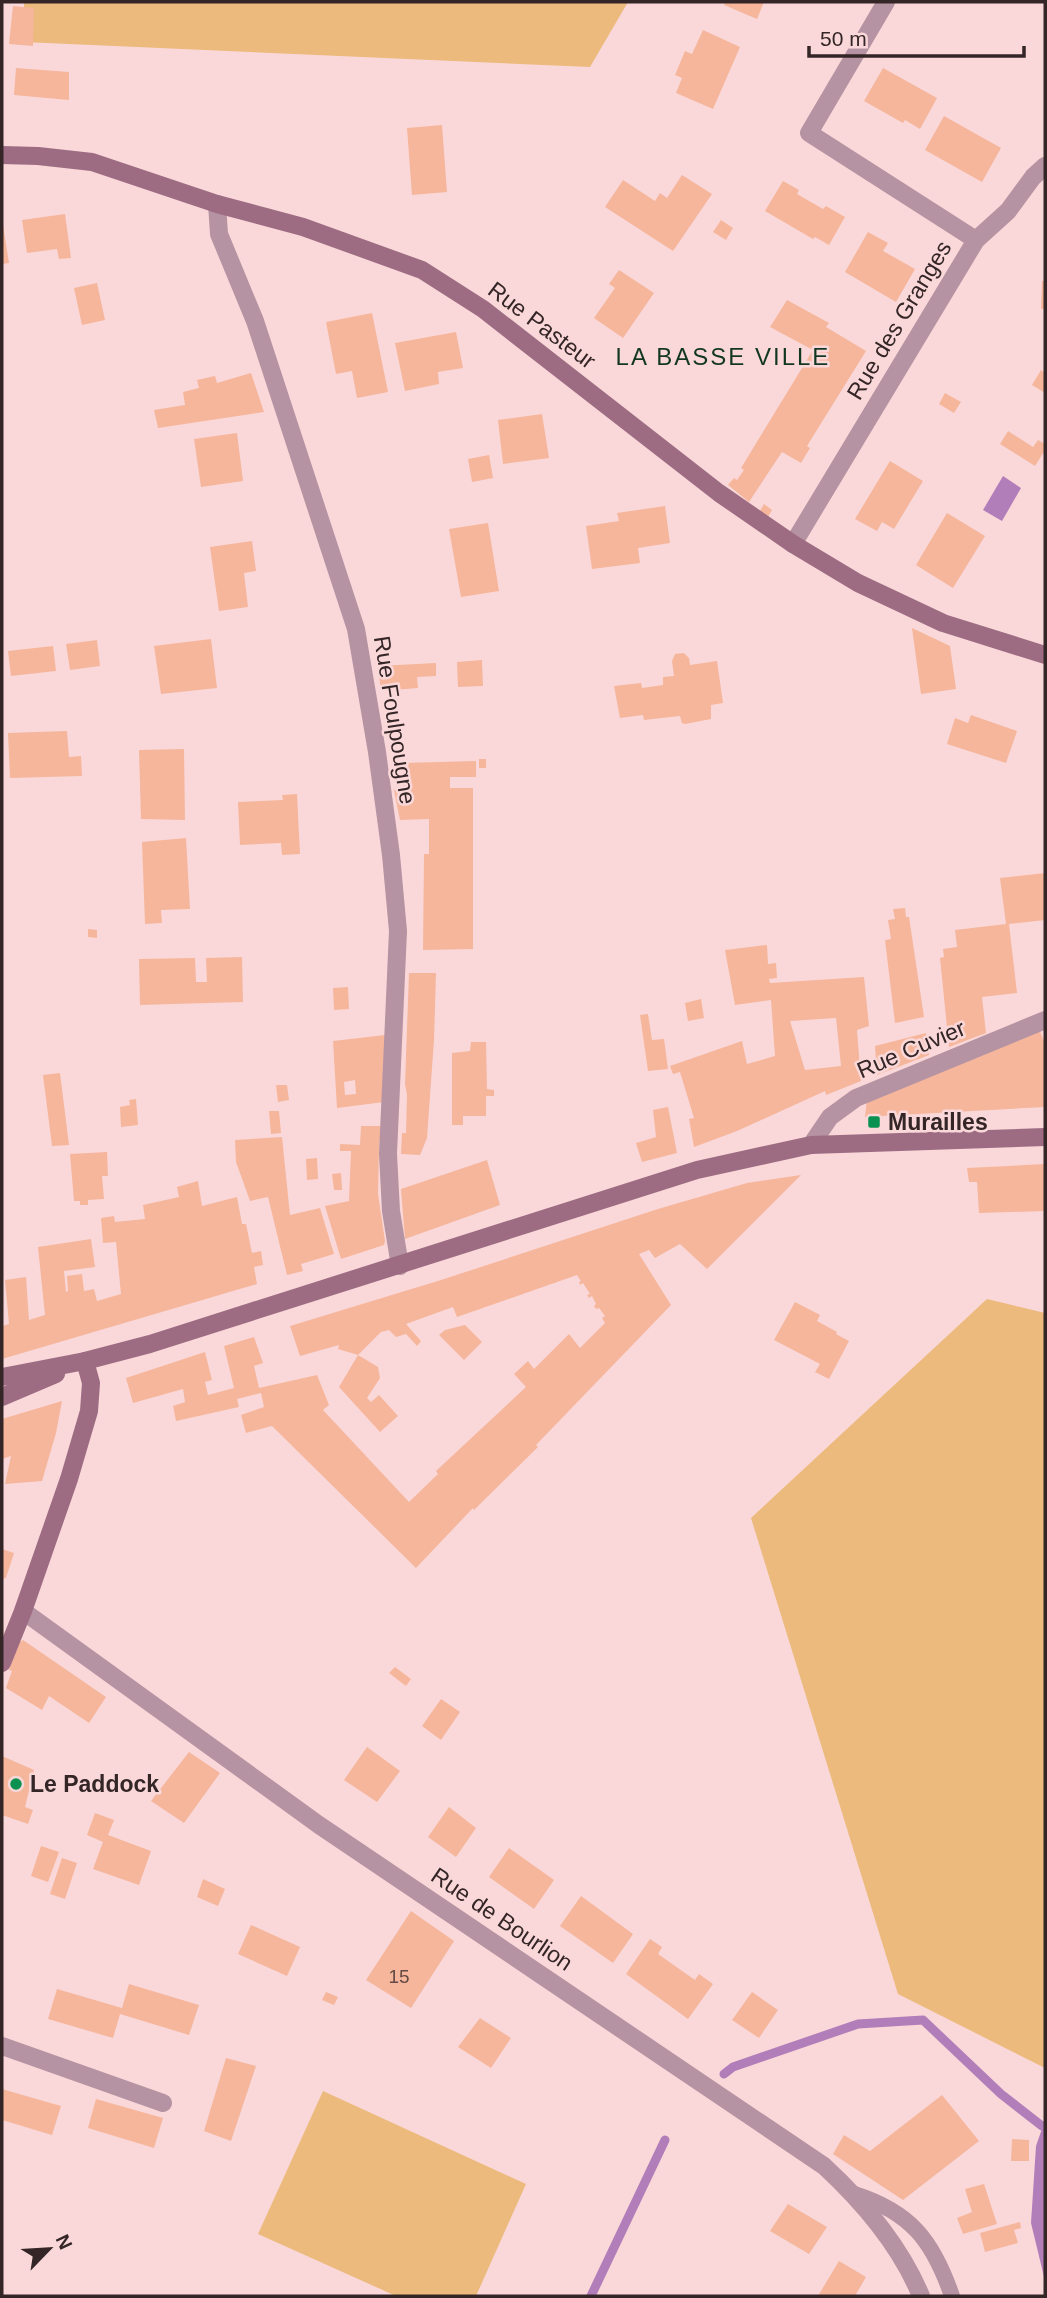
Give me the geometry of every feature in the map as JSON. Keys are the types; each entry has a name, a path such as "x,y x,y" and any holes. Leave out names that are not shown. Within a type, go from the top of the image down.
{"street":[{"name":"Rue des Granges","path":"793,544 976,240 809,133 886,2"},
{"name":"Rue Pasteur","path":"2,155 92,162 217,204 303,227 422,270 483,309 719,493 793,544 858,583 943,623 1045,655"},
{"path":"976,240 1008,211 1033,177 1045,166"},
{"name":"Rue Foulpougne","path":"217,204 219,233 255,321 356,629 363,661 391,855 398,931 388,1154 391,1210 400,1266"},
{"name":"Rue Cuvier","path":"811,1145 830,1117 856,1098 1045,1020"},
{"path":"2,1377 150,1345 697,1170 811,1145 1045,1137"},
{"path":"2,1397 85,1361"},
{"path":"2,1663 69,1479 89,1411 91,1383 85,1361"},
{"name":"Rue de Bourlion","path":"23,1611 319,1825 824,2166 854,2194 898,2252 920,2296"},
{"path":"2,2046 163,2103"}],"lane":[{"path":"854,2194 880,2202 900,2214 917,2230 943,2270 952,2296"}],"shaded area":[{"path":"24,2 628,2 590,67 24,42"},
{"path":"1003,476 1021,488 1002,521 983,510"},
{"path":"987,1299 1045,1313 1045,2068 898,1994 751,1518"},
{"path":"323,2091 526,2184 476,2296 396,2296 258,2234"},
{"path":"1045,2120 1045,2281 1031,2223 1036,2146"}],"building":[{"path":"725,2 764,2 757,19 724,5"},
{"path":"13,6 34,8 33,46 9,44"},
{"path":"703,30 740,47 713,109 676,93 682,78 675,75 685,51 692,54"},
{"path":"16,68 69,72 69,100 14,95"},
{"path":"883,68 937,98 920,129 905,120 903,123 864,101"},
{"path":"944,116 1001,148 982,182 925,150"},
{"path":"442,125 447,192 412,195 407,128"},
{"path":"682,175 712,194 673,251 605,207 623,180 655,201 660,193 667,198"},
{"path":"783,181 799,190 797,194 823,209 826,206 845,217 829,245 815,237 813,239 765,211"},
{"path":"65,214 71,258 59,259 57,249 27,253 22,220"},
{"path":"721,220 733,228 726,240 713,232"},
{"path":"2,225 9,263 2,264"},
{"path":"868,232 888,243 883,251 915,269 896,302 845,272"},
{"path":"619,270 654,293 623,338 594,318 615,288 609,284"},
{"path":"1042,281 1045,281 1045,309 1041,309"},
{"path":"97,283 105,320 82,325 74,288"},
{"path":"787,300 829,323 826,327 866,351 807,446 810,448 801,463 782,452 749,502 728,485 734,478 737,480 744,470 741,468 813,350 770,327"},
{"path":"372,313 388,392 357,398 352,371 336,374 326,322"},
{"path":"456,332 463,368 438,372 439,384 405,391 395,343"},
{"path":"1041,370 1045,373 1045,393 1032,385"},
{"path":"251,373 264,412 158,428 154,410 185,405 183,392 199,388 197,380 215,376 217,383"},
{"path":"945,393 961,402 954,413 939,404"},
{"path":"542,414 549,458 503,464 498,420"},
{"path":"1008,431 1033,447 1038,440 1045,444 1045,450 1035,466 1000,444"},
{"path":"237,433 243,481 201,487 194,439"},
{"path":"489,455 493,478 472,482 468,459"},
{"path":"890,461 923,481 894,529 882,522 877,531 855,519"},
{"path":"764,504 772,510 768,517 760,511"},
{"path":"665,506 670,543 638,548 640,563 592,569 586,526 619,521 617,513"},
{"path":"947,513 985,536 953,588 916,565"},
{"path":"488,523 499,591 461,597 449,529"},
{"path":"252,541 256,571 244,573 248,607 219,611 210,547"},
{"path":"912,628 950,646 956,689 921,694"},
{"path":"211,639 217,688 161,694 154,646"},
{"path":"97,640 100,666 70,670 66,644"},
{"path":"53,646 56,671 11,676 8,651"},
{"path":"684,653 689,658 690,665 717,661 723,703 711,705 711,719 685,724 680,716 644,720 643,715 620,718 614,686 641,683 642,688 663,685 663,677 674,676 672,661 675,654"},
{"path":"482,660 483,686 458,687 457,662"},
{"path":"436,663 436,676 417,677 418,688 381,691 378,666"},
{"path":"971,715 1017,731 1006,763 947,744 955,718 968,723"},
{"path":"67,731 69,757 81,756 82,776 10,778 8,733"},
{"path":"184,749 185,820 141,819 139,750"},
{"path":"479,759 486,759 486,768 479,768"},
{"path":"476,761 476,777 450,777 450,788 473,788 473,949 423,950 424,854 429,854 429,819 400,820 394,790 404,789 403,763"},
{"path":"297,794 300,854 282,855 281,843 240,845 238,802 283,800 282,795"},
{"path":"186,838 190,909 161,910 162,923 145,924 142,842"},
{"path":"1045,873 1045,920 1009,924 1017,993 982,997 986,1033 949,1047 940,958 944,957 943,949 957,947 955,930 1006,924 1000,878"},
{"path":"905,908 906,917 909,917 924,1017 895,1023 885,940 891,939 888,920 895,919 893,909"},
{"path":"88,929 97,930 97,938 88,937"},
{"path":"767,945 768,964 776,963 777,978 769,979 770,983 864,977 869,1026 857,1030 861,1081 826,1095 825,1091 737,1131 694,1147 689,1119 694,1118 680,1072 673,1074 670,1066 742,1041 747,1064 775,1056 771,1000 735,1005 725,950","holes":["836,1018 841,1066 805,1070 790,1021"]},
{"path":"242,957 243,1002 140,1005 139,959 195,958 196,982 207,982 206,958"},
{"path":"409,973 436,973 427,1138 420,1155 401,1154 402,1133 406,1133"},
{"path":"348,987 349,1009 334,1010 333,988"},
{"path":"701,999 704,1018 688,1021 685,1003"},
{"path":"648,1014 652,1040 664,1039 668,1069 648,1071 640,1015"},
{"path":"1040,1031 1045,1044 1045,1107 865,1117 867,1099"},
{"path":"926,1033 929,1055 877,1075 875,1046"},
{"path":"385,1035 384,1102 337,1108 333,1041","holes":["355,1080 356,1094 345,1095 344,1082"]},
{"path":"471,1042 486,1042 487,1089 494,1090 494,1096 486,1096 486,1116 463,1116 463,1125 452,1125 452,1053 470,1051"},
{"path":"60,1073 69,1145 52,1146 43,1075"},
{"path":"276,1085 287,1085 289,1100 278,1102"},
{"path":"136,1099 138,1125 121,1127 120,1107 130,1105 129,1100"},
{"path":"668,1107 677,1153 642,1162 636,1143 656,1137 653,1110"},
{"path":"269,1111 279,1111 281,1133 271,1134"},
{"path":"361,1126 381,1126 378,1194 385,1241 384,1245 341,1259 325,1206 349,1201 351,1151 340,1151 340,1144 360,1145"},
{"path":"282,1137 290,1215 320,1208 334,1254 301,1264 303,1271 287,1275 268,1197 250,1201 236,1162 235,1140"},
{"path":"107,1152 108,1176 102,1176 104,1199 88,1200 88,1205 80,1205 80,1201 74,1201 70,1154"},
{"path":"317,1158 318,1179 307,1180 306,1159"},
{"path":"487,1160 500,1205 405,1239 401,1189"},
{"path":"1045,1164 1045,1211 979,1213 977,1182 969,1182 967,1168"},
{"path":"341,1173 342,1190 334,1190 332,1174"},
{"path":"801,1175 707,1269 680,1244 655,1258 649,1250 639,1254 671,1305 536,1445 538,1447 474,1510 473,1508 416,1568 272,1426 246,1433 241,1415 264,1407 261,1393 237,1399 239,1407 176,1421 173,1406 185,1402 183,1389 133,1403 126,1378 205,1352 212,1380 205,1382 208,1395 234,1388 224,1346 254,1337 263,1363 254,1366 259,1388 317,1375 329,1405 323,1410 409,1502 438,1474 436,1471 526,1387 514,1374 528,1361 534,1369 569,1334 580,1348 605,1323 602,1318 605,1316 599,1308 596,1309 592,1296 589,1298 587,1295 590,1294 583,1283 580,1285 581,1281 577,1275 457,1317 453,1307 406,1324 421,1341 417,1346 406,1334 396,1337 389,1330 381,1332 358,1355 338,1349 339,1345 300,1356 290,1326 658,1209 747,1183"},
{"path":"198,1181 202,1206 237,1197 242,1224 246,1224 252,1253 261,1251 263,1265 254,1267 257,1284 2,1359 2,1326 9,1324 5,1280 26,1277 29,1320 45,1315 38,1247 91,1239 95,1267 64,1271 66,1292 67,1276 82,1274 84,1291 94,1289 97,1301 121,1294 116,1242 103,1243 101,1218 114,1216 115,1222 145,1219 143,1205 179,1197 177,1187"},
{"path":"795,1302 820,1315 817,1321 849,1341 829,1379 815,1372 820,1364 774,1340"},
{"path":"465,1325 482,1342 464,1360 439,1335 445,1330"},
{"path":"358,1355 378,1367 380,1378 367,1398 371,1402 379,1395 398,1416 380,1432 339,1387"},
{"path":"62,1401 42,1481 5,1484 11,1456 2,1459 2,1419"},
{"path":"2,1549 14,1553 2,1583"},
{"path":"23,1640 106,1697 89,1723 49,1696 42,1710 6,1688 17,1644"},
{"path":"395,1667 411,1679 406,1686 389,1673"},
{"path":"441,1699 460,1712 441,1740 422,1726"},
{"path":"367,1747 400,1771 377,1802 344,1780"},
{"path":"189,1752 220,1773 184,1823 151,1801"},
{"name":"Le Paddock","path":"2,1756 34,1770 25,1807 33,1810 28,1824 2,1815"},
{"path":"449,1807 476,1828 456,1857 428,1837"},
{"path":"95,1813 114,1820 108,1835 151,1851 139,1885 93,1869 103,1842 87,1835"},
{"path":"41,1846 59,1852 48,1882 31,1876"},
{"path":"509,1848 554,1880 534,1909 489,1877"},
{"path":"62,1858 77,1863 65,1899 50,1894"},
{"path":"203,1879 225,1889 218,1906 197,1897"},
{"path":"581,1896 633,1934 613,1963 560,1926"},
{"path":"411,1911 454,1941 411,2008 366,1980"},
{"path":"251,1925 300,1947 287,1976 238,1954"},
{"path":"650,1939 662,1947 658,1954 695,1980 699,1974 713,1984 688,2019 626,1974"},
{"path":"129,1984 199,2005 189,2035 120,2014 113,2038 48,2019 57,1989 122,2008"},
{"path":"326,1992 338,1997 334,2005 322,2000"},
{"path":"752,1992 778,2010 759,2038 732,2020"},
{"path":"480,2018 511,2038 491,2068 458,2047"},
{"path":"226,2058 256,2066 231,2141 204,2131"},
{"path":"2,2089 61,2106 52,2135 2,2120"},
{"path":"942,2095 979,2141 903,2200 833,2154 844,2135 870,2151"},
{"path":"96,2099 163,2118 154,2148 88,2128"},
{"path":"1012,2139 1029,2140 1029,2161 1011,2161"},
{"path":"984,2184 997,2224 963,2234 957,2218 972,2212 965,2189"},
{"path":"788,2204 827,2227 809,2254 770,2231"},
{"path":"1020,2222 1021,2228 1014,2230 1018,2243 985,2252 980,2233"},
{"path":"839,2261 866,2277 855,2296 818,2296"}],"waterway":[{"path":"724,2074 733,2067 858,2024 923,2020 1001,2094 1042,2126"},
{"path":"591,2296 665,2140"}],"place":[{"name":"Murailles","path":"874,1122"},
{"name":"Le Paddock","path":"16,1784"}],"district":[{"name":"LA BASSE VILLE","path":"723,357"}]}
